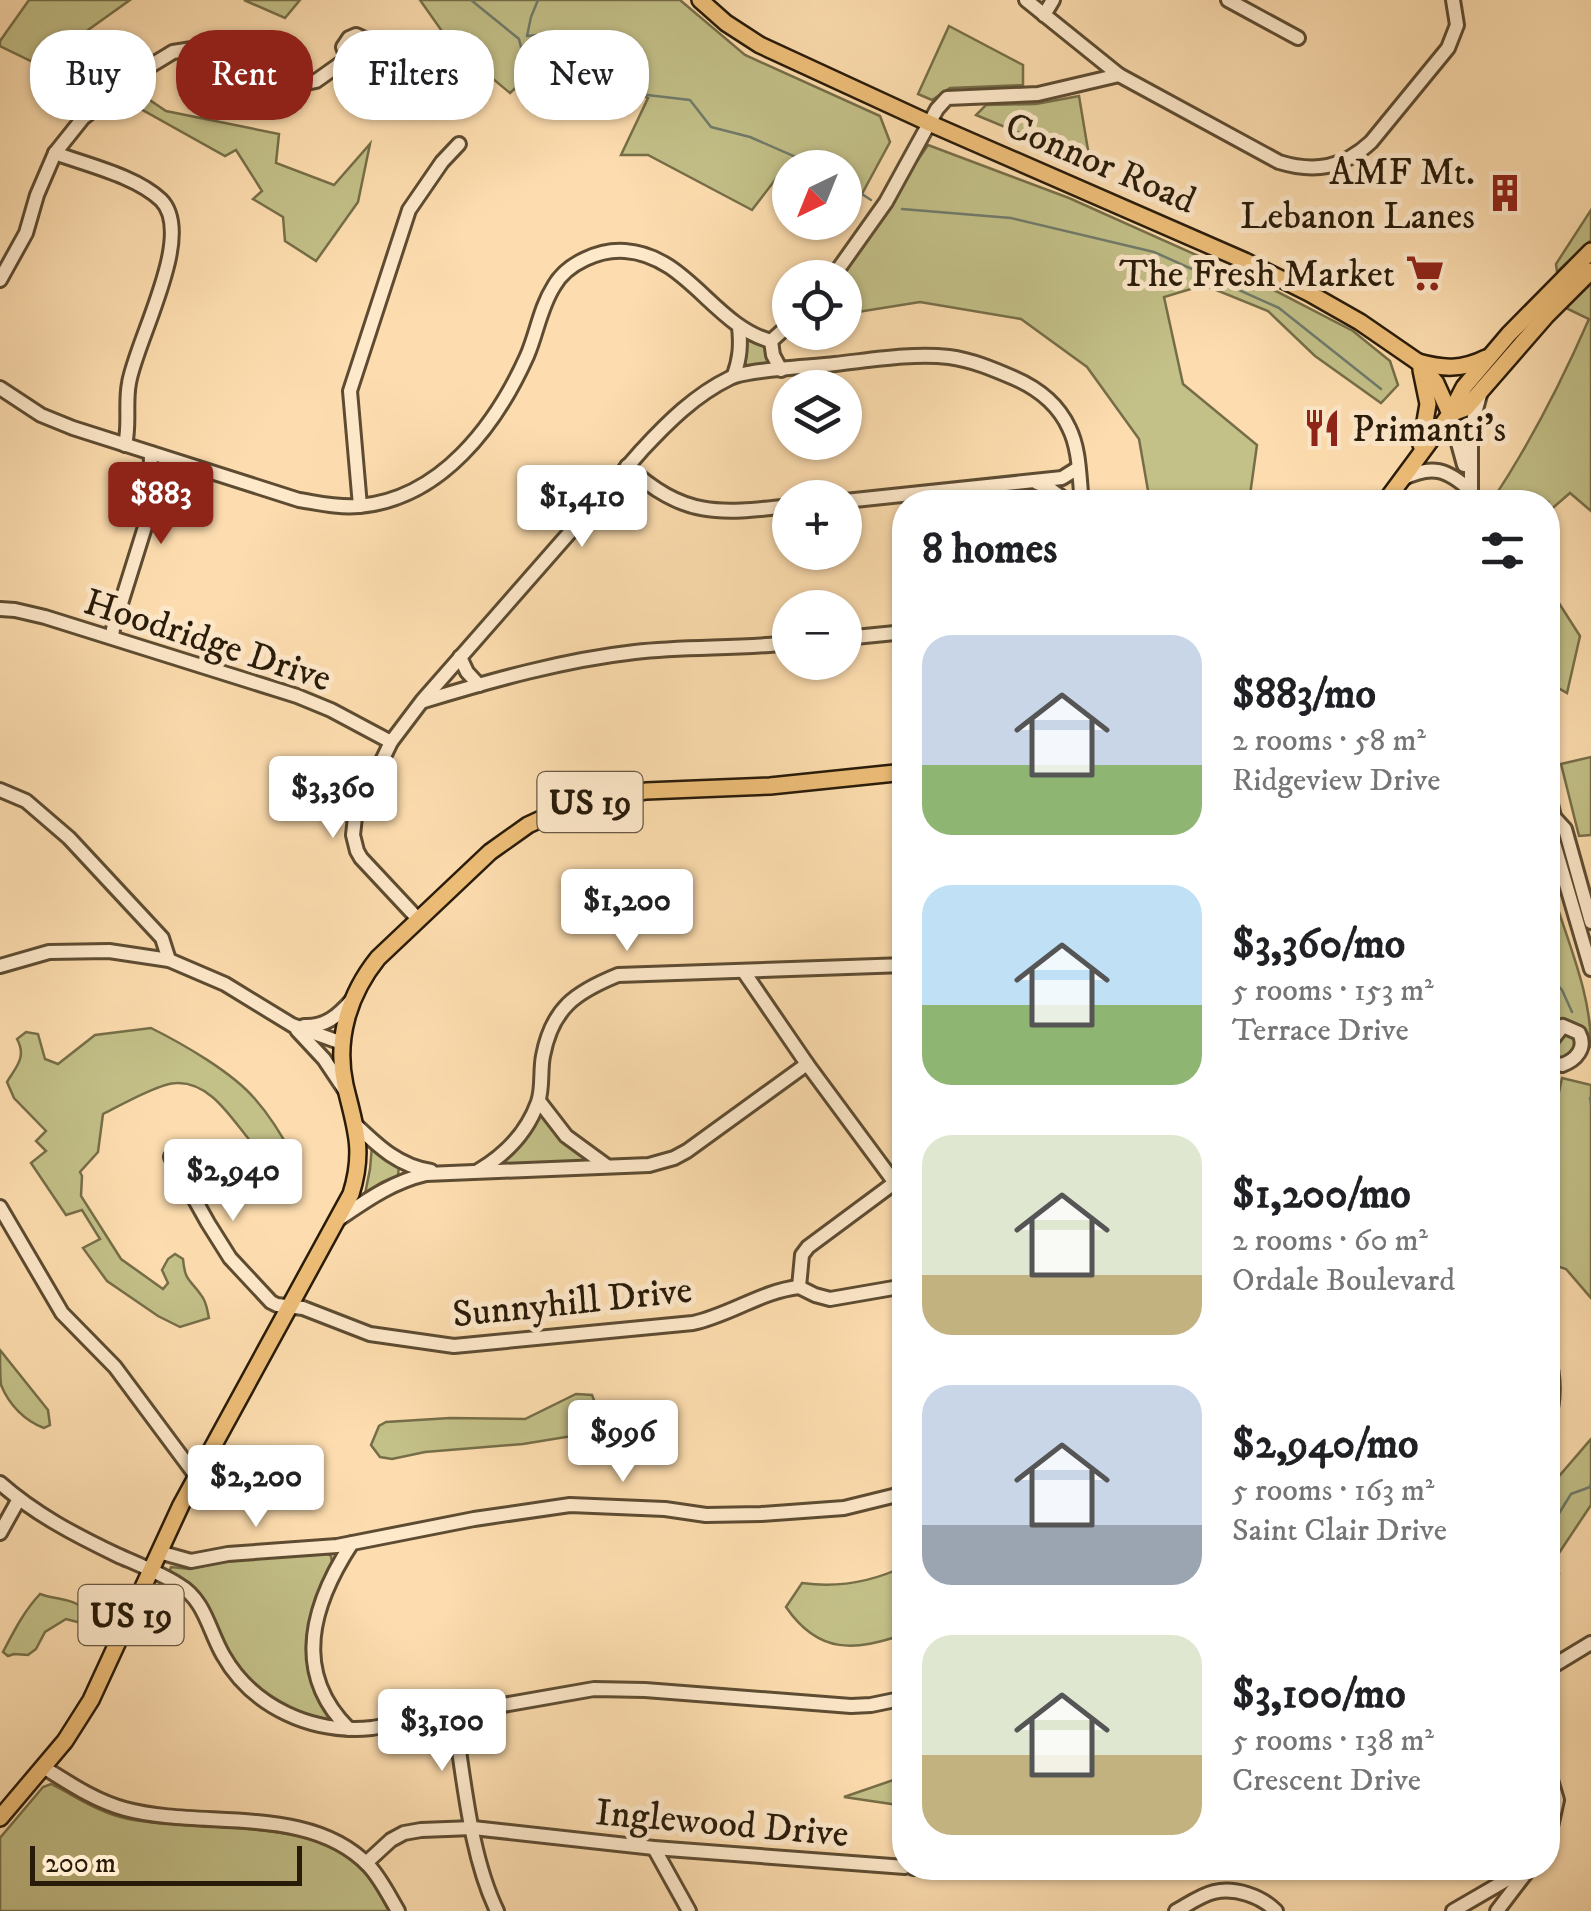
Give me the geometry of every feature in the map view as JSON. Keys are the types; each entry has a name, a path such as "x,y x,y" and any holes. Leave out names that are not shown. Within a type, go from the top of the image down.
{"main road":[{"name":"Connor Road","path":"700,0 760,45 1278,277 1347,314 1418,362 1440,390 1450,414"},
{"path":"1394,490 1450,414 1460,392 1488,358 1591,251"},
{"path":"1450,414 1466,408 1591,271"},
{"path":"1418,362 1453,368 1488,358"},
{"path":"1418,362 1428,404 1419,456"},
{"name":"US 19","path":"0,1818 74,1728 91,1700 196,1476 351,1194 358,1149 343,1073 342,1043 352,1000 378,958 502,842 528,825 572,806 664,789 770,786 892,773"}],"street":[{"path":"1026,0 1119,75 1279,162 1328,168 1359,153 1371,142 1448,48 1457,25 1453,0"},
{"path":"1044,15 1053,0"},
{"path":"1228,0 1298,38"},
{"path":"0,280 26,233 55,153 83,118 145,69 173,52 192,49 271,84 292,86 316,81 333,69"},
{"path":"845,260 886,202 947,98 1038,94 1119,75"},
{"path":"360,506 350,390 409,210 459,144"},
{"path":"55,153 142,186 164,202 173,222 171,251 128,384 129,430 125,445"},
{"path":"0,388 41,415 125,445 299,500 360,506 410,492 466,452 508,396 530,351 542,309 555,282 576,264 604,252 627,251 650,256 671,268 738,327 771,341 781,370 928,356 978,363 1022,382 1042,394 1069,428 1081,490"},
{"path":"734,375 740,361 738,327"},
{"path":"418,919 367,865 354,843 355,817 391,742 460,656 668,422 703,393 734,375 772,371"},
{"path":"1472,490 1471,428 1484,386"},
{"path":"1450,414 1470,490"},
{"path":"112,637 150,511 150,453"},
{"path":"628,466 664,496 687,506 735,511 772,508"},
{"path":"954,490 1062,478 1078,468"},
{"path":"1402,479 1421,470 1434,470 1455,478 1466,490"},
{"path":"1033,482 1054,490"},
{"path":"862,499 892,496"},
{"name":"Hoodridge Drive","path":"0,609 45,616 298,696 391,742"},
{"path":"862,636 892,633"},
{"path":"422,701 478,684 635,652 772,646"},
{"path":"460,656 478,684"},
{"path":"0,790 26,801 69,838 162,938 169,960"},
{"path":"1560,823 1565,828 1591,922"},
{"path":"1560,863 1591,969"},
{"path":"0,966 50,952 110,951 169,960 225,984 292,1025 342,1043"},
{"path":"478,1171 500,1158 522,1134 539,1100 543,1054 552,1026 570,1000 592,986 618,975 892,966"},
{"path":"744,972 807,1064 892,1169"},
{"path":"292,1025 324,1024 352,1000"},
{"path":"292,1025 324,1059 348,1095"},
{"path":"338,1220 393,1185 438,1172 649,1165 674,1158 807,1064"},
{"path":"539,1100 566,1136 607,1166"},
{"path":"356,1126 398,1160 438,1172"},
{"name":"Sunnyhill Drive","path":"172,1157 230,1258 272,1302 303,1308 370,1334 442,1346 467,1346 693,1322 786,1288 799,1287"},
{"path":"892,1185 808,1247 802,1255 799,1287 830,1299 892,1288"},
{"path":"0,1207 62,1312 115,1368 196,1476"},
{"path":"0,1483 70,1531 179,1585 196,1601 230,1667 262,1698 298,1719 324,1726 372,1728 594,1690 645,1690 851,1706 892,1701"},
{"path":"158,1552 191,1561 228,1554 322,1548 474,1518 570,1505 761,1514 844,1508 892,1496"},
{"path":"0,1533 20,1499"},
{"path":"349,1729 323,1695 317,1677 314,1640 325,1590 352,1543"},
{"path":"1560,1662 1591,1643"},
{"path":"453,1712 472,1828 498,1911"},
{"path":"43,1767 90,1796 126,1810 296,1828 334,1842 366,1863 398,1911"},
{"name":"Inglewood Drive","path":"366,1863 404,1833 472,1828 654,1848 892,1866"},
{"path":"654,1848 689,1911"},
{"path":"1454,1911 1474,1907 1511,1880"},
{"path":"1498,1911 1520,1880"},
{"path":"1176,1911 1214,1892 1239,1892 1266,1901 1276,1911"}],"shaded area":[{"path":"29,0 130,0 88,30 30,30 30,61 0,46"},
{"path":"244,0 300,0 285,18"},
{"path":"420,0 680,0 745,55 880,116 890,142 862,194 862,150 772,150 772,184 752,210 648,155 621,155 638,120 649,120 649,30 514,30 514,89 510,93 494,80 494,30 441,30"},
{"path":"949,26 1023,65 1023,85 950,88 932,100 918,94"},
{"path":"1079,96 1090,162 976,115 986,105 1036,104"},
{"path":"156,104 176,113 176,120 210,120 279,134 276,163 334,185 370,144 358,202 316,261 285,241 283,217 253,199 262,191 236,150 225,156 156,117"},
{"path":"928,145 1069,198 1270,288 1353,331 1390,361 1398,385 1381,403 1315,356 1268,311 1204,285 1164,297 1183,384 1257,445 1251,490 1148,490 1139,439 1087,367 1021,319 920,302 862,311 862,260 849,260"},
{"path":"1591,210 1591,240 1557,272 1556,264"},
{"path":"1591,282 1591,511 1570,493 1560,502 1560,490 1498,490 1556,390 1589,319 1566,308"},
{"path":"746,340 765,345 772,364 748,368 744,361"},
{"path":"1560,605 1580,636 1567,693 1560,689"},
{"path":"1591,757 1591,835 1579,836 1561,764"},
{"path":"1560,915 1579,974 1590,1028 1591,1046 1569,1066 1560,1064"},
{"path":"151,1028 206,1059 245,1089 271,1120 294,1158 286,1169 266,1157 214,1098 190,1085 161,1087 103,1114 98,1152 80,1172 81,1196 121,1259 163,1289 168,1283 162,1270 168,1259 175,1254 183,1259 187,1276 204,1300 209,1318 180,1327 107,1281 83,1248 100,1239 82,1210 66,1215 31,1163 46,1151 36,1141 46,1131 14,1098 7,1082 21,1057 17,1039 26,1032 38,1034 45,1059 58,1064 95,1035"},
{"path":"1562,1078 1591,1085 1591,1298 1560,1267"},
{"path":"542,1108 594,1163 498,1166 526,1138"},
{"path":"372,1146 399,1165 398,1176 365,1194 370,1169"},
{"path":"0,1350 48,1410 50,1425 44,1428 30,1421 8,1399 1,1385"},
{"path":"576,1394 592,1395 609,1425 595,1437 572,1436 392,1459 380,1457 371,1445 379,1426 386,1422 525,1419"},
{"path":"1591,1439 1591,1505 1560,1552 1560,1475"},
{"path":"326,1553 332,1562 316,1599 308,1661 311,1681 328,1721 298,1712 258,1688 228,1652 200,1597 169,1573 171,1567 190,1569 240,1558"},
{"path":"892,1571 892,1638 854,1646 825,1641 811,1634 786,1607 802,1583 829,1585"},
{"path":"40,1594 68,1600 85,1610 89,1616 85,1624 66,1619 45,1632 28,1655 8,1656 3,1652"},
{"path":"892,1780 892,1804 844,1797"},
{"path":"51,1784 98,1809 128,1819 249,1829 310,1840 359,1867 389,1911 0,1911 0,1838 43,1787"}],"waterway":[{"path":"471,0 519,39 523,55 547,65 550,73 582,86 599,83 605,90 690,100 711,127 780,150"},
{"path":"528,30 538,0"},
{"path":"862,194 871,200"},
{"path":"902,209 1011,218 1154,252 1279,308 1381,389"},
{"path":"1560,988 1572,1012"},
{"path":"1590,1098 1591,1104"},
{"path":"1560,1512 1571,1494 1590,1487 1591,1483"}],"place":[{"name":"AMF Mt. Lebanon Lanes","path":"1505,193"},
{"name":"The Fresh Market","path":"1425,273"},
{"name":"Primanti's","path":"1322,428"}]}
